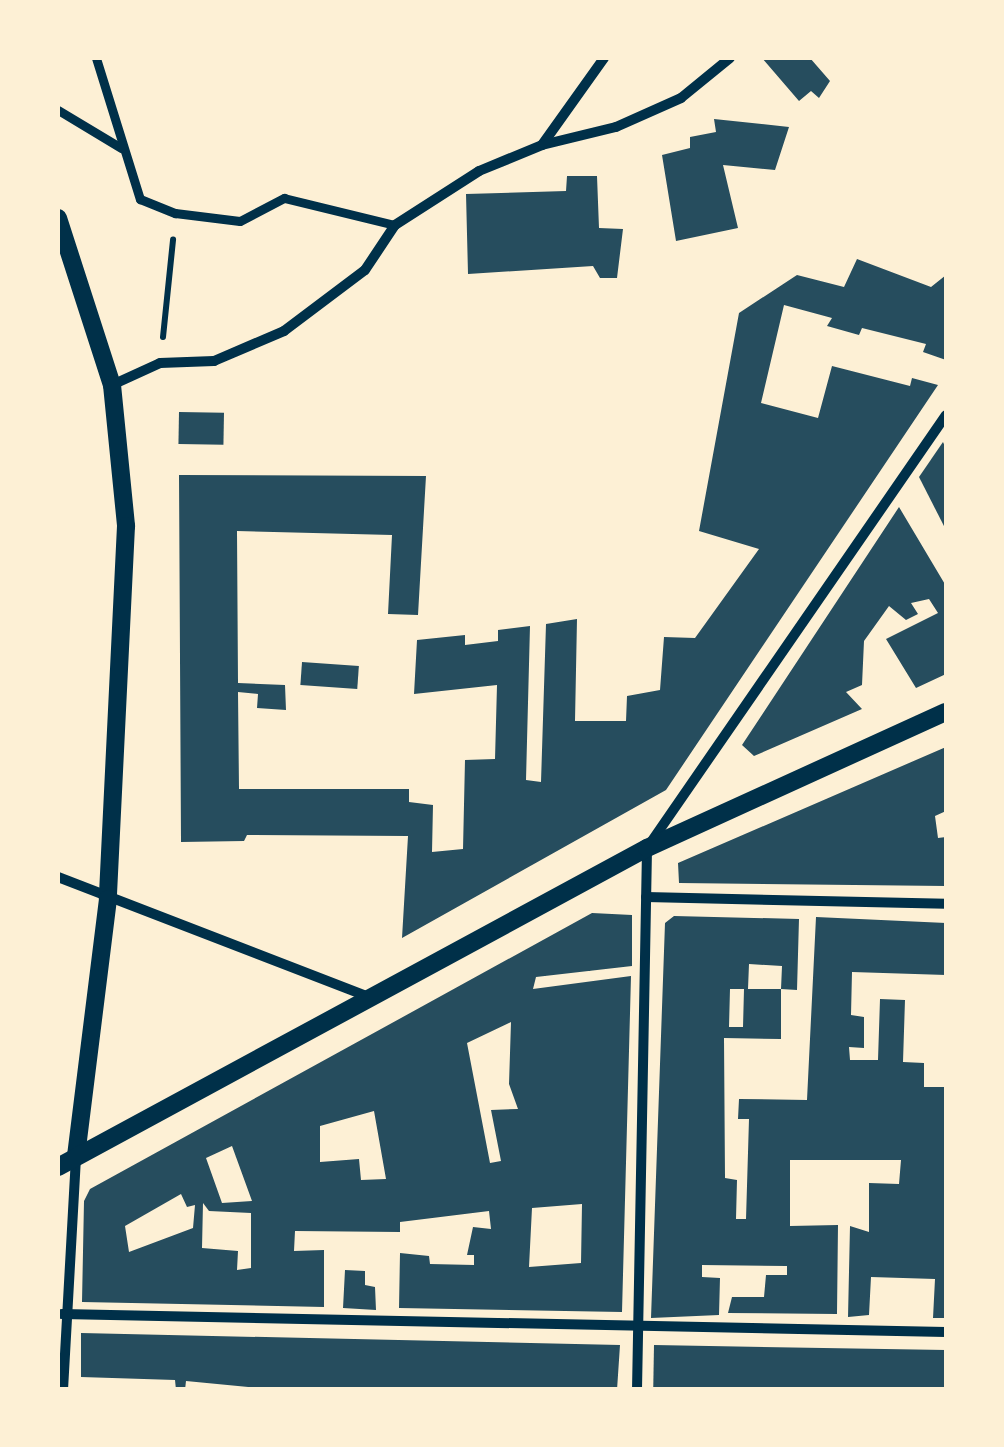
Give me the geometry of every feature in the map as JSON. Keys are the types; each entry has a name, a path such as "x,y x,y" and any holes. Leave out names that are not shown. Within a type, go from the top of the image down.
{"street":[{"path":"96,58 140,199 175,213 240,221 284,198 395,225"},
{"path":"542,145 604,58"},
{"path":"112,385 160,363 214,361 284,331 365,270 395,225 479,171 542,145 616,126 681,98 730,58"},
{"path":"58,110 121,148"},
{"path":"58,218 112,385 126,526 108,898 76,1156 62,1314 62,1390"},
{"path":"637,1390 647,848 946,415"},
{"path":"58,1167 647,848 946,712"},
{"path":"58,878 372,998"},
{"path":"646,898 946,904"},
{"path":"62,1314 638,1329 946,1332"}],"path":[{"path":"160,363 175,213"}],"building":[{"path":"762,58 810,58 830,81 819,98 811,91 799,101"},
{"path":"714,119 789,127 775,170 723,165 738,228 676,241 662,155 690,148 690,137 716,132"},
{"path":"567,176 597,176 599,228 623,229 617,278 600,278 593,266 468,274 466,194 566,191"},
{"path":"857,259 931,287 946,275 946,360 923,352 926,344 862,328 859,335 827,326 832,318 784,305 761,403 818,418 832,366 910,386 912,378 938,385 666,790 402,938 408,836 247,835 244,841 181,842 179,475 426,476 418,615 388,614 392,535 237,531 238,683 285,685 286,710 257,708 258,694 238,692 239,789 409,789 409,802 433,805 432,852 463,849 465,760 495,759 497,685 414,694 417,640 465,635 465,645 498,641 498,630 530,626 526,780 541,782 546,624 577,619 575,721 626,721 627,696 660,690 664,637 695,638 759,549 699,531 739,313 797,275 844,287"},
{"path":"179,412 224,413 223,445 178,444"},
{"path":"943,442 946,449 946,530 919,477"},
{"path":"899,507 946,586 946,674 916,688 886,639 938,613 929,599 911,603 918,614 906,620 889,606 864,641 862,685 846,692 862,709 754,756 742,745"},
{"path":"302,662 359,666 357,689 300,685"},
{"path":"946,747 946,811 935,816 938,838 946,837 946,886 679,883 678,863"},
{"path":"592,913 632,915 632,966 536,977 533,989 631,976 622,1312 399,1308 400,1253 429,1256 430,1264 474,1265 474,1255 467,1255 473,1227 491,1229 489,1211 400,1222 400,1232 295,1231 294,1251 324,1250 324,1307 82,1302 84,1201 90,1189","holes":["511,1022 509,1084 518,1109 491,1110 501,1161 490,1163 467,1043","374,1111 386,1179 361,1180 359,1159 320,1162 320,1126","232,1146 252,1201 222,1203 206,1158","181,1194 187,1207 195,1205 193,1228 129,1252 125,1226","203,1203 209,1211 251,1213 251,1268 237,1270 238,1251 202,1248","582,1204 581,1263 529,1267 532,1208"]},
{"path":"674,916 799,919 797,990 781,989 781,1039 724,1038 725,1178 737,1180 736,1219 746,1219 749,1119 738,1119 739,1099 807,1100 816,917 946,923 946,975 852,972 851,1015 864,1017 864,1048 849,1047 850,1060 878,1060 880,999 905,1000 903,1062 924,1063 924,1087 946,1087 946,1318 933,1318 935,1279 871,1277 869,1315 848,1317 850,1226 869,1232 869,1183 899,1184 901,1160 790,1160 790,1226 838,1225 837,1314 728,1313 732,1297 764,1297 766,1275 787,1275 787,1266 702,1265 702,1277 720,1278 719,1315 651,1318 665,923","holes":["749,964 782,966 781,989 748,989","730,989 744,989 743,1027 729,1027"]},
{"path":"345,1270 365,1271 365,1285 375,1287 376,1310 343,1308"},
{"path":"81,1333 620,1345 617,1390 279,1390 186,1381 185,1390 176,1390 175,1380 81,1377"},
{"path":"654,1345 946,1350 945,1390 653,1390"}]}
